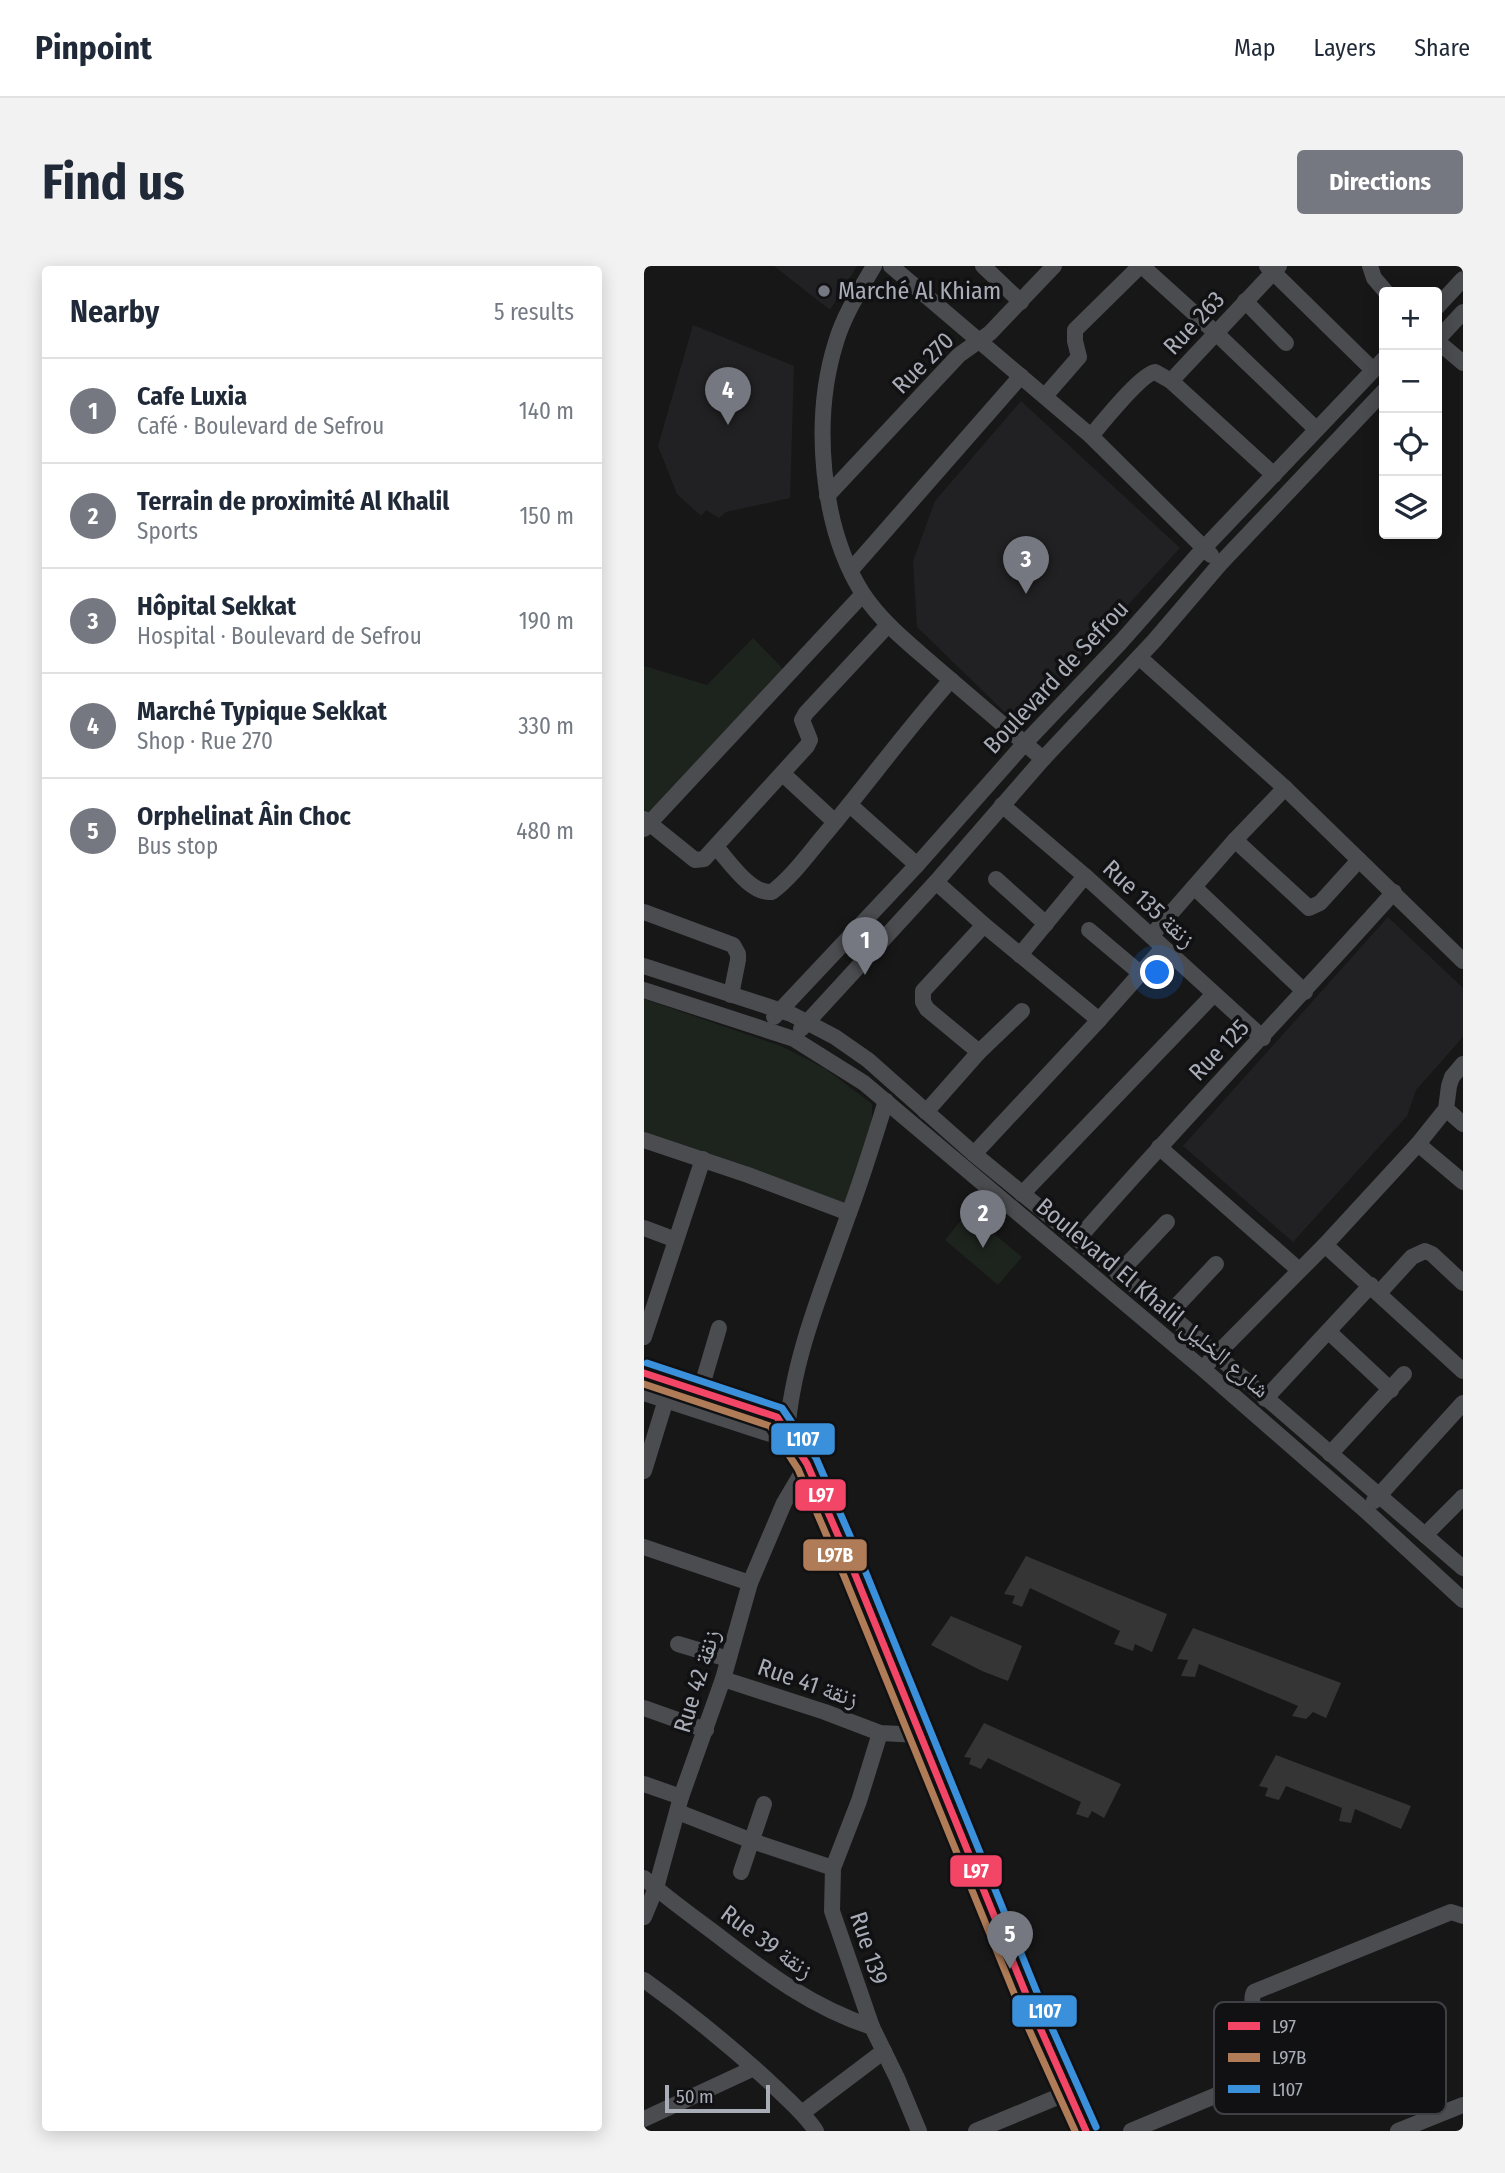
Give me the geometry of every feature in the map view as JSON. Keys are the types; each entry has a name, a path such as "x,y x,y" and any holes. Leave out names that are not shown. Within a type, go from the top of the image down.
{"street":[{"path":"874,266 843,321 827,372 822,417 827,496 834,524 863,594 888,625 1043,759"},
{"path":"891,266 1091,436 1220,564"},
{"path":"983,266 1021,302"},
{"name":"Rue 270","path":"827,496 959,355 980,341 1054,266"},
{"path":"1045,396 1079,357 1075,330 1141,266 1316,429"},
{"path":"1370,266 1374,278 1382,287"},
{"path":"1273,268 1379,365"},
{"name":"Rue 263","path":"1171,380 1273,268"},
{"path":"1442,302 1463,279"},
{"path":"1245,301 1286,343"},
{"path":"1442,335 1463,312"},
{"path":"1442,344 1463,363"},
{"name":"Boulevard de Sefrou","path":"765,1028 917,865 1203,549 1379,365"},
{"path":"1091,436 1148,374 1155,372 1171,380 1274,475"},
{"path":"851,570 1021,376"},
{"name":"Boulevard de Sefrou","path":"794,1040 807,1021 936,882 1043,759 1154,641 1220,564 1379,396"},
{"path":"863,594 668,805 646,824 695,860 702,860 796,758 810,740 803,726 806,713 888,625"},
{"path":"1135,626 1154,641"},
{"path":"1139,657 1285,788 1462,958"},
{"path":"716,847 751,885 761,892 772,892 850,805 923,711 951,680"},
{"path":"783,774 835,822"},
{"path":"974,1154 1140,973 1194,887 1235,839 1285,788"},
{"path":"850,805 917,865"},
{"name":"Rue 135 زنقة","path":"1002,805 1085,876 1263,1038"},
{"path":"1235,839 1304,906 1313,908 1359,860"},
{"path":"1020,955 1085,876"},
{"path":"996,879 1046,924"},
{"path":"936,882 1099,1020"},
{"path":"1194,887 1305,992"},
{"name":"Rue 125","path":"1078,1239 1158,1147 1263,1038 1394,892"},
{"path":"644,912 733,945 738,960 730,995"},
{"path":"979,1052 927,1009 923,1002 923,991 984,925"},
{"path":"1089,930 1140,973"},
{"name":"Boulevard El Khalil شارع الخليل","path":"644,966 807,1021 868,1060 974,1154 1169,1314 1463,1568"},
{"name":"Boulevard El Khalil شارع الخليل","path":"644,990 765,1028 794,1040 864,1083 1203,1369 1366,1511 1463,1601"},
{"path":"1022,1194 1214,994"},
{"path":"926,1112 979,1052 1022,1011"},
{"path":"1203,1369 1325,1245 1418,1144 1446,1109 1446,1097 1452,1077 1463,1064"},
{"path":"787,1434 788,1415 803,1345 886,1101"},
{"path":"1446,1109 1463,1124"},
{"path":"873,1144 900,1112"},
{"path":"644,1140 849,1213"},
{"path":"1418,1144 1463,1181"},
{"path":"1158,1147 1299,1270"},
{"path":"644,1337 703,1159"},
{"path":"1118,1274 1167,1222"},
{"path":"644,1228 676,1240"},
{"path":"1325,1245 1462,1369"},
{"path":"1265,1399 1329,1332 1412,1257 1425,1251 1439,1260 1463,1283"},
{"path":"1169,1314 1216,1264"},
{"path":"700,1392 719,1328"},
{"path":"1329,1332 1391,1390"},
{"path":"644,1373 777,1418 807,1464 1067,2093 1086,2131"},
{"path":"1330,1454 1404,1374"},
{"path":"644,1471 671,1382"},
{"path":"644,1393 770,1434 787,1434"},
{"path":"1366,1511 1463,1403"},
{"name":"Rue 42 زنقة","path":"644,1917 650,1883 723,1679 750,1583 784,1503 807,1464"},
{"path":"1425,1535 1463,1497"},
{"path":"644,1547 750,1583"},
{"path":"678,1644 728,1659"},
{"name":"Rue 41 زنقة","path":"723,1679 880,1733 920,1735"},
{"path":"644,1708 706,1730"},
{"name":"Rue 139","path":"880,1733 859,1801 833,1868 834,1922 872,2027 906,2097 919,2131"},
{"path":"644,1784 752,1842 833,1868"},
{"path":"741,1872 764,1804"},
{"name":"Rue 39 زنقة","path":"650,1883 737,1951 812,2002 847,2019 872,2027"},
{"path":"1252,2002 1254,1992 1451,1912 1463,1916"},
{"path":"644,1980 702,2023 754,2068 802,2113 816,2131"},
{"path":"802,2113 884,2051"},
{"path":"644,2119 754,2068"},
{"path":"976,2131 1067,2093"},
{"path":"1131,2131 1214,2096"},
{"path":"1446,2113 1463,2105"},
{"path":"1398,2131 1416,2127 1444,2114"}],"shaded area":[{"name":"Marché Al Khiam","path":"774,266 857,266 830,310"},
{"path":"693,325 794,366 790,498 726,512 719,518 706,510 701,516 677,494 658,446"},
{"path":"1021,401 1180,548 1018,725 917,627 913,561 935,501"},
{"path":"753,638 789,675 644,819 644,666 707,685"},
{"path":"1388,917 1463,988 1463,1037 1416,1090 1407,1116 1293,1242 1183,1146"},
{"path":"644,999 781,1046 826,1069 872,1104 872,1144 849,1211 644,1138"},
{"path":"968,1212 1022,1257 998,1285 945,1240"}],"building":[{"path":"1026,1556 1167,1614 1152,1652 1135,1644 1133,1651 1114,1644 1120,1631 1030,1588 1022,1607 1012,1603 1015,1596 1004,1594"},
{"path":"951,1616 1022,1646 1008,1681 931,1645"},
{"path":"1193,1628 1341,1683 1326,1718 1313,1712 1306,1719 1292,1716 1298,1706 1199,1664 1195,1677 1181,1676 1188,1660 1177,1659"},
{"path":"984,1723 1121,1784 1104,1818 1092,1811 1088,1818 1076,1814 1081,1802 988,1758 981,1769 969,1764 971,1758 964,1757"},
{"path":"1276,1755 1411,1806 1401,1829 1355,1809 1351,1823 1339,1821 1342,1808 1286,1786 1279,1800 1265,1796 1268,1788 1259,1786"}],"transit line":[{"name":"L107","path":"647,1363 782,1408 816,1458 864,1568 1047,2017 1096,2127"},
{"name":"L97","path":"644,1373 777,1417 807,1464 854,1572 1037,2021 1086,2131"},
{"name":"L97B","path":"644,1384 770,1426 798,1469 1027,2025 1075,2131"}],"place":[{"name":"Marché Al Khiam","path":"824,291"},
{"name":"Marché Typique Sekkat","path":"728,425"},
{"name":"Hôpital Sekkat","path":"1026,594"},
{"name":"Cafe Luxia","path":"865,975"},
{"name":"Terrain de proximité Al Khalil","path":"983,1248"},
{"name":"Orphelinat Âin Choc","path":"1010,1969"}]}
